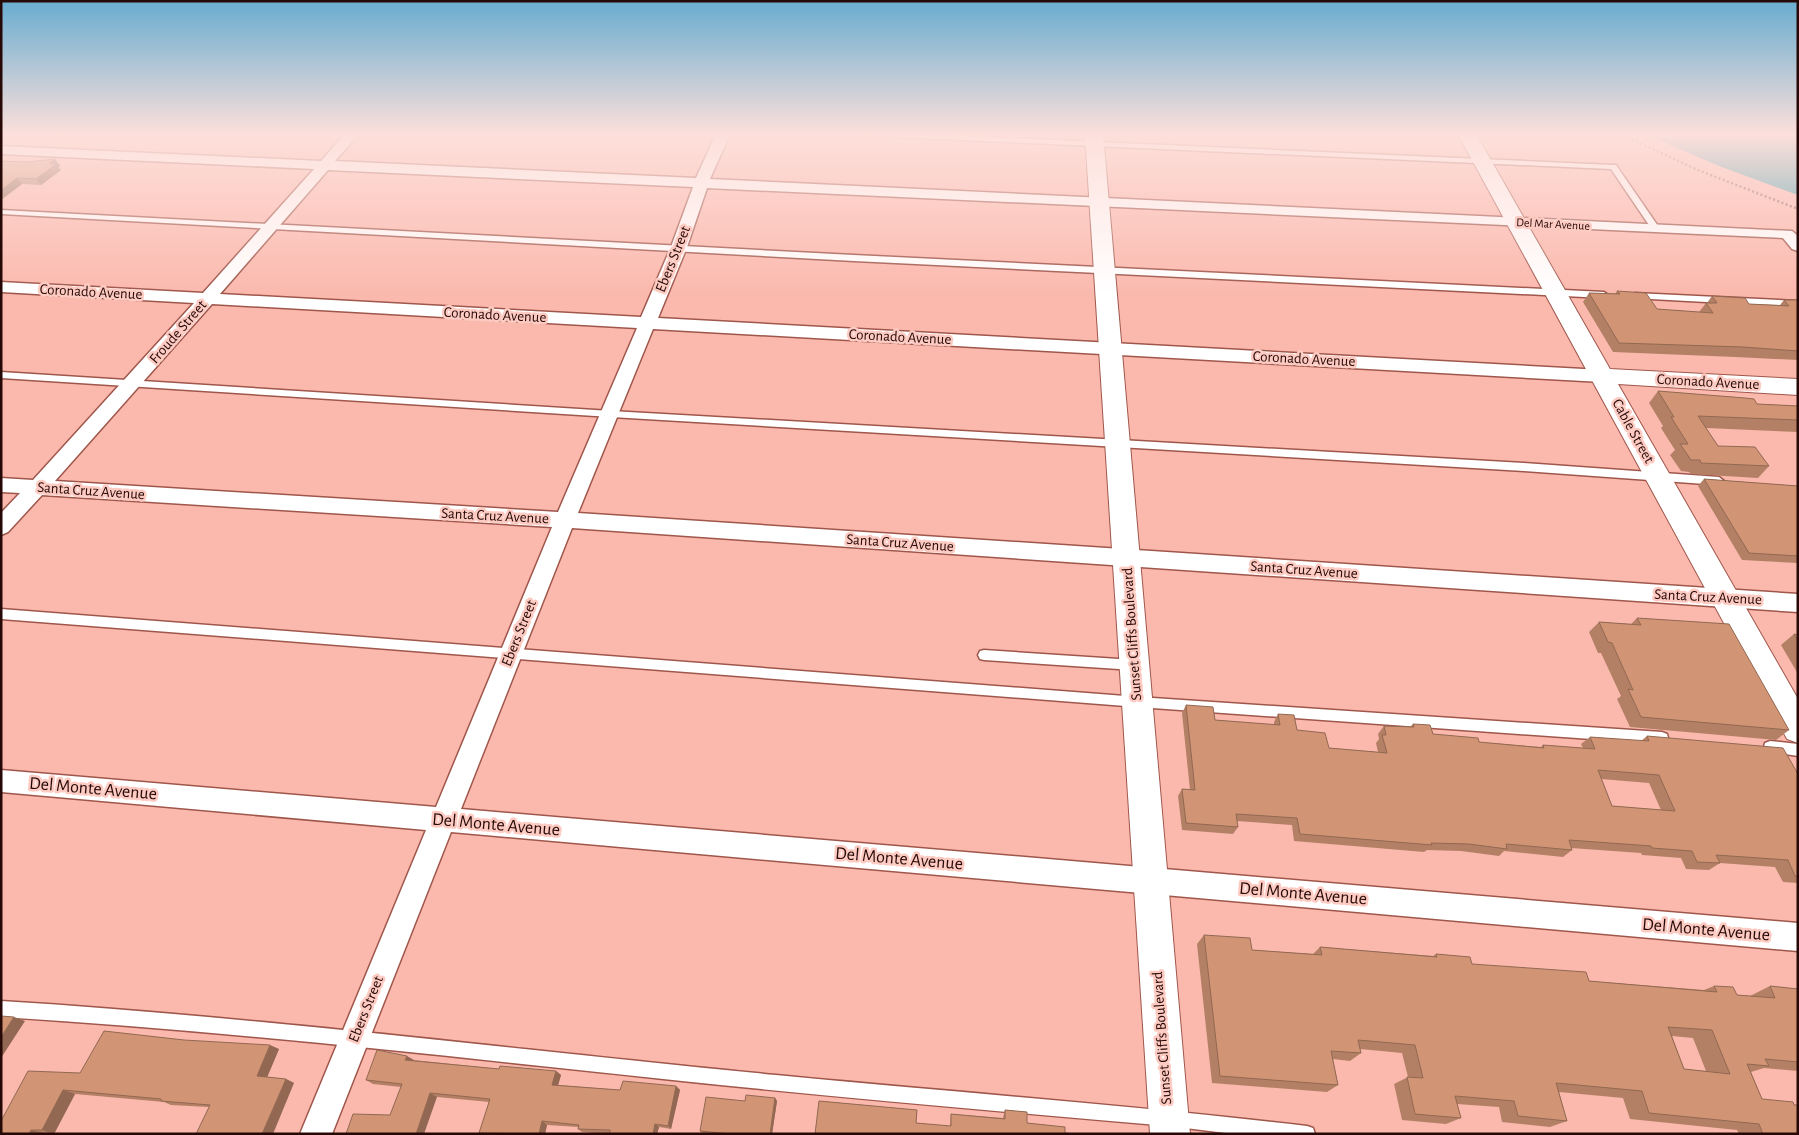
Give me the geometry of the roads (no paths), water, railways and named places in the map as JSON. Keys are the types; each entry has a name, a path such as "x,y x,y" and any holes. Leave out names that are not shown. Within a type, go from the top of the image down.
{"main road":[{"name":"Sunset Cliffs Boulevard","path":"1098,187 1169,1126"},
{"name":"Cable Street","path":"1497,187 1798,728"},
{"name":"Coronado Avenue","path":"1602,376 1798,387"}],"street":[{"name":"Froude Street","path":"1,527 132,384 306,187"},
{"name":"Ebers Street","path":"316,1134 565,520 679,248 701,187"},
{"name":"Del Mar Avenue","path":"767,187 1787,234 1798,246"},
{"name":"Coronado Avenue","path":"1,287 1602,376"},
{"name":"Santa Cruz Avenue","path":"1,485 565,520 1798,603"},
{"name":"Del Monte Avenue","path":"1,781 1798,938"}],"lane":[{"path":"1627,187 1656,229"},
{"path":"1,212 1614,295"},
{"path":"1623,296 1798,304"},
{"path":"1,375 611,414 1514,466 1728,482"},
{"path":"1,614 1138,702 1674,739"},
{"path":"984,655 1134,665"},
{"path":"1760,746 1798,750"},
{"path":"1,1009 83,1014 354,1039 1169,1126 1307,1134"}],"water":[{"path":"1776,187 1798,187 1798,195"}]}
